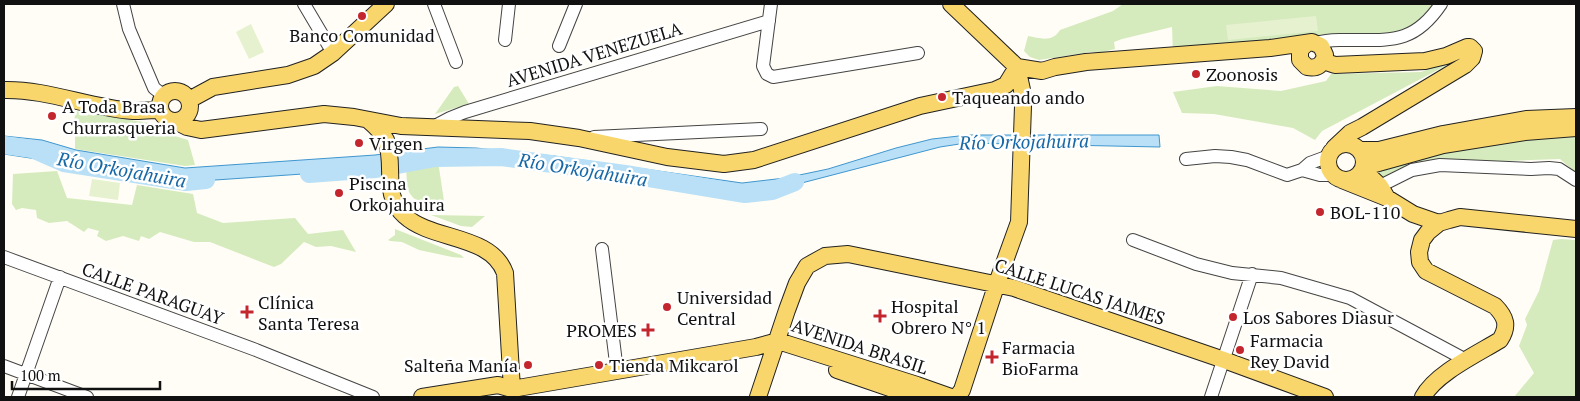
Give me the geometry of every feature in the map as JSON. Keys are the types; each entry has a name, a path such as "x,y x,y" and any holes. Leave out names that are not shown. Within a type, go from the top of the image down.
{"main road":[{"path":"187,99 206,90 299,72 314,66 333,53 386,4"},
{"path":"951,4 1017,67 1022,90 1023,108 1019,222 958,397"},
{"path":"1017,67 1042,71 1086,62 1312,43 1324,50 1325,55 1323,62 1317,67 1299,66 1270,48"},
{"path":"1307,67 1300,60 1300,50 1312,43"},
{"path":"1323,62 1336,65 1425,61 1446,56 1467,47 1473,48 1474,54 1465,65 1350,133 1332,152 1328,164 1337,177 1384,192"},
{"path":"161,103 166,118 187,127 201,130 324,114 354,117 416,128 530,131 579,138 667,157 724,164 754,160 920,106 995,90 1006,85 1017,67"},
{"path":"1023,108 1026,94 1042,71"},
{"path":"4,90 38,92 134,111 161,103 172,90 187,99 196,114 204,121 220,128"},
{"path":"995,90 1011,91 1017,96 1023,108"},
{"path":"175,121 186,116 187,99"},
{"path":"1332,152 1345,144 1358,149 1379,150 1443,134 1526,118 1576,117"},
{"path":"368,120 380,131 385,139 388,151 392,197 398,210 406,218 420,226 478,247 496,257 502,265 505,273 508,394"},
{"path":"1337,177 1347,180 1356,178 1363,168 1364,159 1358,149 1358,136 1362,127"},
{"path":"388,151 394,138 404,131 416,128"},
{"path":"1363,168 1443,145 1525,132 1576,128"},
{"path":"1363,168 1384,192 1412,214 1439,223"},
{"path":"1412,214 1422,240"},
{"path":"1423,397 1427,389 1437,379 1500,340 1505,333 1507,324 1502,313 1494,306 1426,271 1420,262 1419,252 1422,240 1428,232 1439,223 1460,217 1576,229"},
{"path":"1438,277 1430,265 1428,257 1430,248 1447,231 1479,220"},
{"name":"CALLE LUCAS JAIMES","path":"758,397 797,283 807,266 825,256 848,254 997,283 1224,360 1326,397"},
{"name":"AVENIDA BRASIL","path":"422,397 464,394 498,385 508,394 617,371 756,347 776,346 837,364 915,393 951,397"}],"street":[{"path":"123,4 129,29 161,103"},
{"path":"304,4 333,53"},
{"path":"434,4 456,62"},
{"path":"505,40 509,4"},
{"path":"559,46 576,4"},
{"path":"771,4 763,66 764,71 773,77 918,53"},
{"path":"1312,43 1334,40 1388,40 1402,38 1414,33 1441,4"},
{"name":"AVENIDA VENEZUELA","path":"433,128 465,112 769,21"},
{"path":"579,138 761,129"},
{"path":"1186,159 1215,156 1231,157 1246,160 1287,175 1302,170 1310,163 1332,152"},
{"path":"1384,192 1412,170 1440,165 1559,169 1576,180"},
{"path":"1302,170 1337,177"},
{"path":"1133,240 1196,264 1232,273 1281,278 1350,298 1466,360"},
{"path":"602,249 617,371"},
{"name":"CALLE PARAGUAY","path":"4,257 256,350 373,397"},
{"path":"1211,397 1252,274"},
{"path":"18,397 60,277"},
{"path":"4,366 87,397"}],"green space":[{"path":"1123,4 1433,4 1413,26 1402,33 1173,55 1172,27 1122,39 1114,42 1115,49 1099,53 1091,52 1039,60 1030,57 1024,51 1028,36 1053,37 1060,30 1113,11"},
{"path":"1316,16 1318,31 1228,40 1226,25"},
{"path":"251,24 264,52 249,59 236,32"},
{"path":"1449,61 1449,64 1322,131 1315,140 1293,128 1214,114 1182,113 1173,92 1217,86 1281,91 1326,81 1331,74 1421,72"},
{"path":"458,86 469,104 435,114 454,87"},
{"path":"75,111 149,123 148,133 74,132"},
{"path":"150,125 165,133 188,140 195,165 185,166 75,149 75,135 149,135"},
{"path":"1576,136 1576,173 1560,159 1477,162 1385,179 1378,172 1404,162 1506,140"},
{"path":"438,161 444,201 425,206 413,198 408,190 406,167"},
{"path":"57,171 67,198 132,205 137,185 193,194 197,213 223,223 295,218 308,234 343,230 356,252 331,246 316,247 304,242 281,264 274,267 210,242 194,242 160,232 149,239 141,236 139,241 123,236 106,241 97,236 99,231 88,228 84,232 67,221 49,223 37,218 36,210 22,208 16,210 12,204 13,174"},
{"path":"92,179 120,183 118,200 89,196"},
{"path":"431,215 485,216 472,227 461,226"},
{"path":"395,229 461,255 464,258 419,250 402,242 388,240 395,235"},
{"path":"1553,240 1576,240 1576,397 1514,397 1534,373 1519,346 1527,325 1525,319 1539,291"}],"water":[{"path":"968,135 1159,135 1160,147 966,143 940,147 771,191 741,194 635,175 498,157 435,158 376,169 186,182 4,154 4,136 42,140 76,150 185,168 375,155 438,147 476,148 554,156 742,183 785,178 828,169 932,139"}],"waterway":[{"name":"Río Orkojahuira","path":"4,145 32,149 64,163 186,182 206,180"},
{"name":"Río Orkojahuira","path":"309,174 376,169 435,158 501,157 625,174 745,194 772,191 795,182"}],"place":[{"name":"Banco Comunidad","path":"362,16"},
{"name":"Zoonosis","path":"1196,74"},
{"name":"Taqueando ando","path":"942,97"},
{"name":"A Toda Brasa Churrasqueria","path":"52,116"},
{"name":"Virgen","path":"359,143"},
{"name":"Piscina Orkojahuira","path":"339,193"},
{"name":"BOL-110","path":"1320,212"},
{"name":"Universidad Central","path":"667,307"},
{"name":"Clínica Santa Teresa","path":"247,312"},
{"name":"Hospital Obrero N° 1","path":"880,316"},
{"name":"Los Sabores Diasur","path":"1233,317"},
{"name":"PROMES","path":"648,330"},
{"name":"Farmacia Rey David","path":"1240,350"},
{"name":"Farmacia BioFarma","path":"992,357"},
{"name":"Salteña Manía","path":"528,365"},
{"name":"Tienda Mikcarol","path":"599,365"}]}
